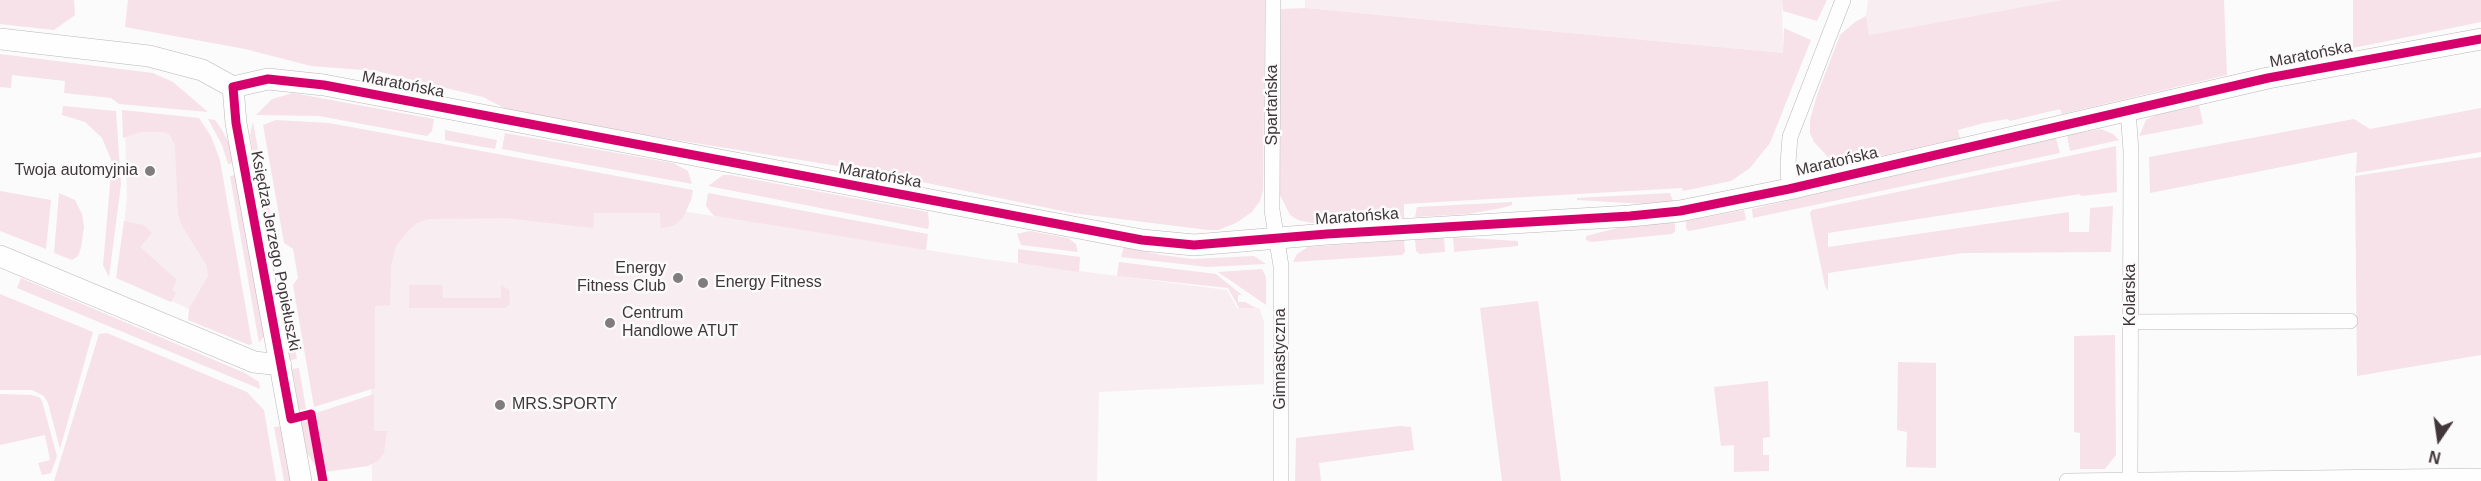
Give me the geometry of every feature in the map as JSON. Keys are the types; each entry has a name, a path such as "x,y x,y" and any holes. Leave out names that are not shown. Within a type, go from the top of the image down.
{"main road":[{"path":"0,39 149,56 202,69 233,87"},
{"name":"Maratońska","path":"233,87 268,79 324,85 707,159 1160,242 1194,245 1680,211 1789,189 2268,78 2481,39"},
{"name":"Księdza Jerzego Popiełuszki","path":"233,87 236,123 301,481"},
{"path":"0,256 246,360 265,365 281,365"}],"street":[{"name":"Spartańska","path":"1273,0 1272,210 1277,238"},
{"path":"1789,189 1790,137 1843,0"},
{"name":"Kolarska","path":"2128,110 2131,151 2130,481"},
{"name":"Gimnastyczna","path":"1277,238 1281,266 1281,481"},
{"path":"2131,322 2350,321"},
{"path":"2067,481 2481,476"}],"shaded area":[{"path":"0,0 74,0 75,15 54,30 0,24"},
{"path":"128,0 1265,0 1263,190 1260,201 1252,212 1236,223 1218,230 1072,213 869,171 510,111 483,97 376,71 311,66 245,49 125,27"},
{"path":"1305,0 1782,0 1783,53 1305,8"},
{"path":"1782,0 1827,0 1817,21 1783,11"},
{"path":"1868,0 2061,0 1869,35 1866,16"},
{"path":"2061,0 2224,0 2227,75 2062,114 2060,109 2010,121 2007,119 1984,123 1958,130 1960,138 1855,162 1829,158 1814,142 1810,133 1810,120 1817,95 1840,35 1855,22 1866,16 1869,35"},
{"path":"2353,0 2481,0 2481,22 2353,48"},
{"path":"1305,8 1783,53 1784,28 1811,40 1770,143 1750,168 1731,181 1683,191 1682,188 1404,204 1404,218 1312,223 1298,220 1290,215 1280,195 1281,9"},
{"path":"0,54 153,73 173,82 208,112 119,104 111,98 64,93 65,81 12,75 11,88 0,87"},
{"path":"293,93 434,119 432,131 427,136 319,116 256,115 272,99"},
{"path":"2199,105 2203,124 2139,136 2146,120 2156,115"},
{"path":"63,106 116,111 121,184 109,277 103,265 112,162 102,138 85,122 62,115"},
{"path":"2481,108 2481,152 2356,173 2357,152 2150,193 2149,157 2354,119 2370,129"},
{"path":"122,110 199,118 211,136 220,160 252,344 249,345 188,320 189,309 208,276 207,266 181,224 178,214 175,145 170,135 164,132 141,132 123,138"},
{"path":"208,119 215,120 222,130 229,143 234,163 228,164 222,145"},
{"path":"276,120 329,123 693,190 683,218 673,226 661,228 660,213 594,213 593,228 505,218 429,219 417,223 396,246 391,266 390,305 375,306 375,388 314,407 293,285 298,278 293,249 284,243 263,125"},
{"path":"253,122 260,160 254,161 250,134"},
{"path":"125,128 176,130 213,274 195,312 119,276 127,196"},
{"path":"2101,129 2113,134 2119,140 2070,151 2067,135"},
{"path":"445,130 497,140 495,149 445,140"},
{"path":"505,133 673,163 688,171 692,184 502,149"},
{"path":"2056,138 2060,153 1753,218 1752,209"},
{"path":"2116,146 2117,192 2081,196 2080,194 1828,233 1828,247 2069,212 2069,232 2089,232 2090,208 2113,206 2111,252 1963,253 1828,273 1828,291 1825,286 1810,213 1812,210"},
{"path":"2481,157 2481,355 2357,376 2355,176"},
{"path":"262,170 277,250 271,253 256,172"},
{"path":"236,175 265,335 259,343 230,176"},
{"path":"723,175 928,212 928,229 708,186"},
{"path":"0,191 51,200 46,249 0,231"},
{"path":"59,193 75,200 82,214 84,227 81,248 78,256 72,260 54,253"},
{"path":"708,193 928,234 926,250 714,216 706,206"},
{"path":"1670,193 1673,201 1645,204 1577,200 1577,198"},
{"path":"1512,202 1512,205 1502,208 1468,214 1415,217 1417,207"},
{"path":"605,204 688,212 985,259 1227,290 1237,308 1259,308 1264,321 1264,384 1099,392 1097,481 372,481 370,303 393,240 422,217"},
{"path":"1744,210 1746,220 1689,231 1686,229 1686,221"},
{"path":"124,221 144,225 152,233 140,247 177,280 172,290 176,293 171,302 116,278"},
{"path":"1672,222 1675,224 1675,231 1672,234 1591,242 1586,240 1586,236 1621,227"},
{"path":"1030,231 1068,238 1076,244 1078,252 1021,245 1017,234"},
{"path":"1453,237 1518,241 1518,246 1454,252"},
{"path":"1444,238 1445,252 1420,254 1416,251 1415,240"},
{"path":"1404,240 1405,252 1402,255 1293,262 1297,254 1308,247"},
{"path":"1124,247 1192,259 1254,256 1266,264 1207,267 1121,257"},
{"path":"1018,249 1080,257 1079,272 1018,263"},
{"path":"1119,262 1216,274 1242,295 1238,295 1238,302 1245,302 1256,308 1239,308 1228,288 1117,276"},
{"path":"1262,269 1266,277 1266,305 1218,272"},
{"path":"21,278 245,373 259,382 260,389 17,288"},
{"path":"409,285 442,285 443,298 501,298 501,285 509,290 510,304 505,308 409,308"},
{"path":"0,294 93,332 60,449 48,403 44,396 32,390 0,390"},
{"path":"1538,301 1561,481 1502,481 1480,308"},
{"path":"285,304 297,359 290,360 280,305"},
{"path":"107,333 247,392 264,410 276,481 54,481 99,334"},
{"path":"2115,335 2116,455 2105,469 2080,469 2080,433 2074,432 2074,336"},
{"path":"1898,362 1936,363 1936,468 1906,467 1907,432 1897,430"},
{"path":"299,368 306,409 299,410 292,369"},
{"path":"1768,381 1770,437 1763,438 1763,455 1769,455 1769,471 1734,472 1734,445 1721,446 1714,387"},
{"path":"0,394 31,395 39,397 42,401 57,456 51,473 42,475 38,463 50,460 45,435 0,445"},
{"path":"374,394 374,431 387,431 384,453 378,461 368,466 325,472 316,413"},
{"path":"308,421 316,467 307,453 301,422"},
{"path":"282,426 292,481 284,481 274,427"},
{"path":"1400,426 1411,427 1414,450 1319,463 1321,481 1295,481 1296,438"}],"cycle path":[{"path":"323,481 311,414 291,419 236,123 233,87 268,79 324,85 1142,240 1194,245 1680,211 1789,189 2268,78 2481,39"}],"place":[{"name":"Twoja automyjnia","path":"150,171"},
{"name":"Energy Fitness Club","path":"678,278"},
{"name":"Energy Fitness","path":"703,283"},
{"name":"Centrum Handlowe ATUT","path":"610,323"},
{"name":"MRS.SPORTY","path":"500,405"}]}
